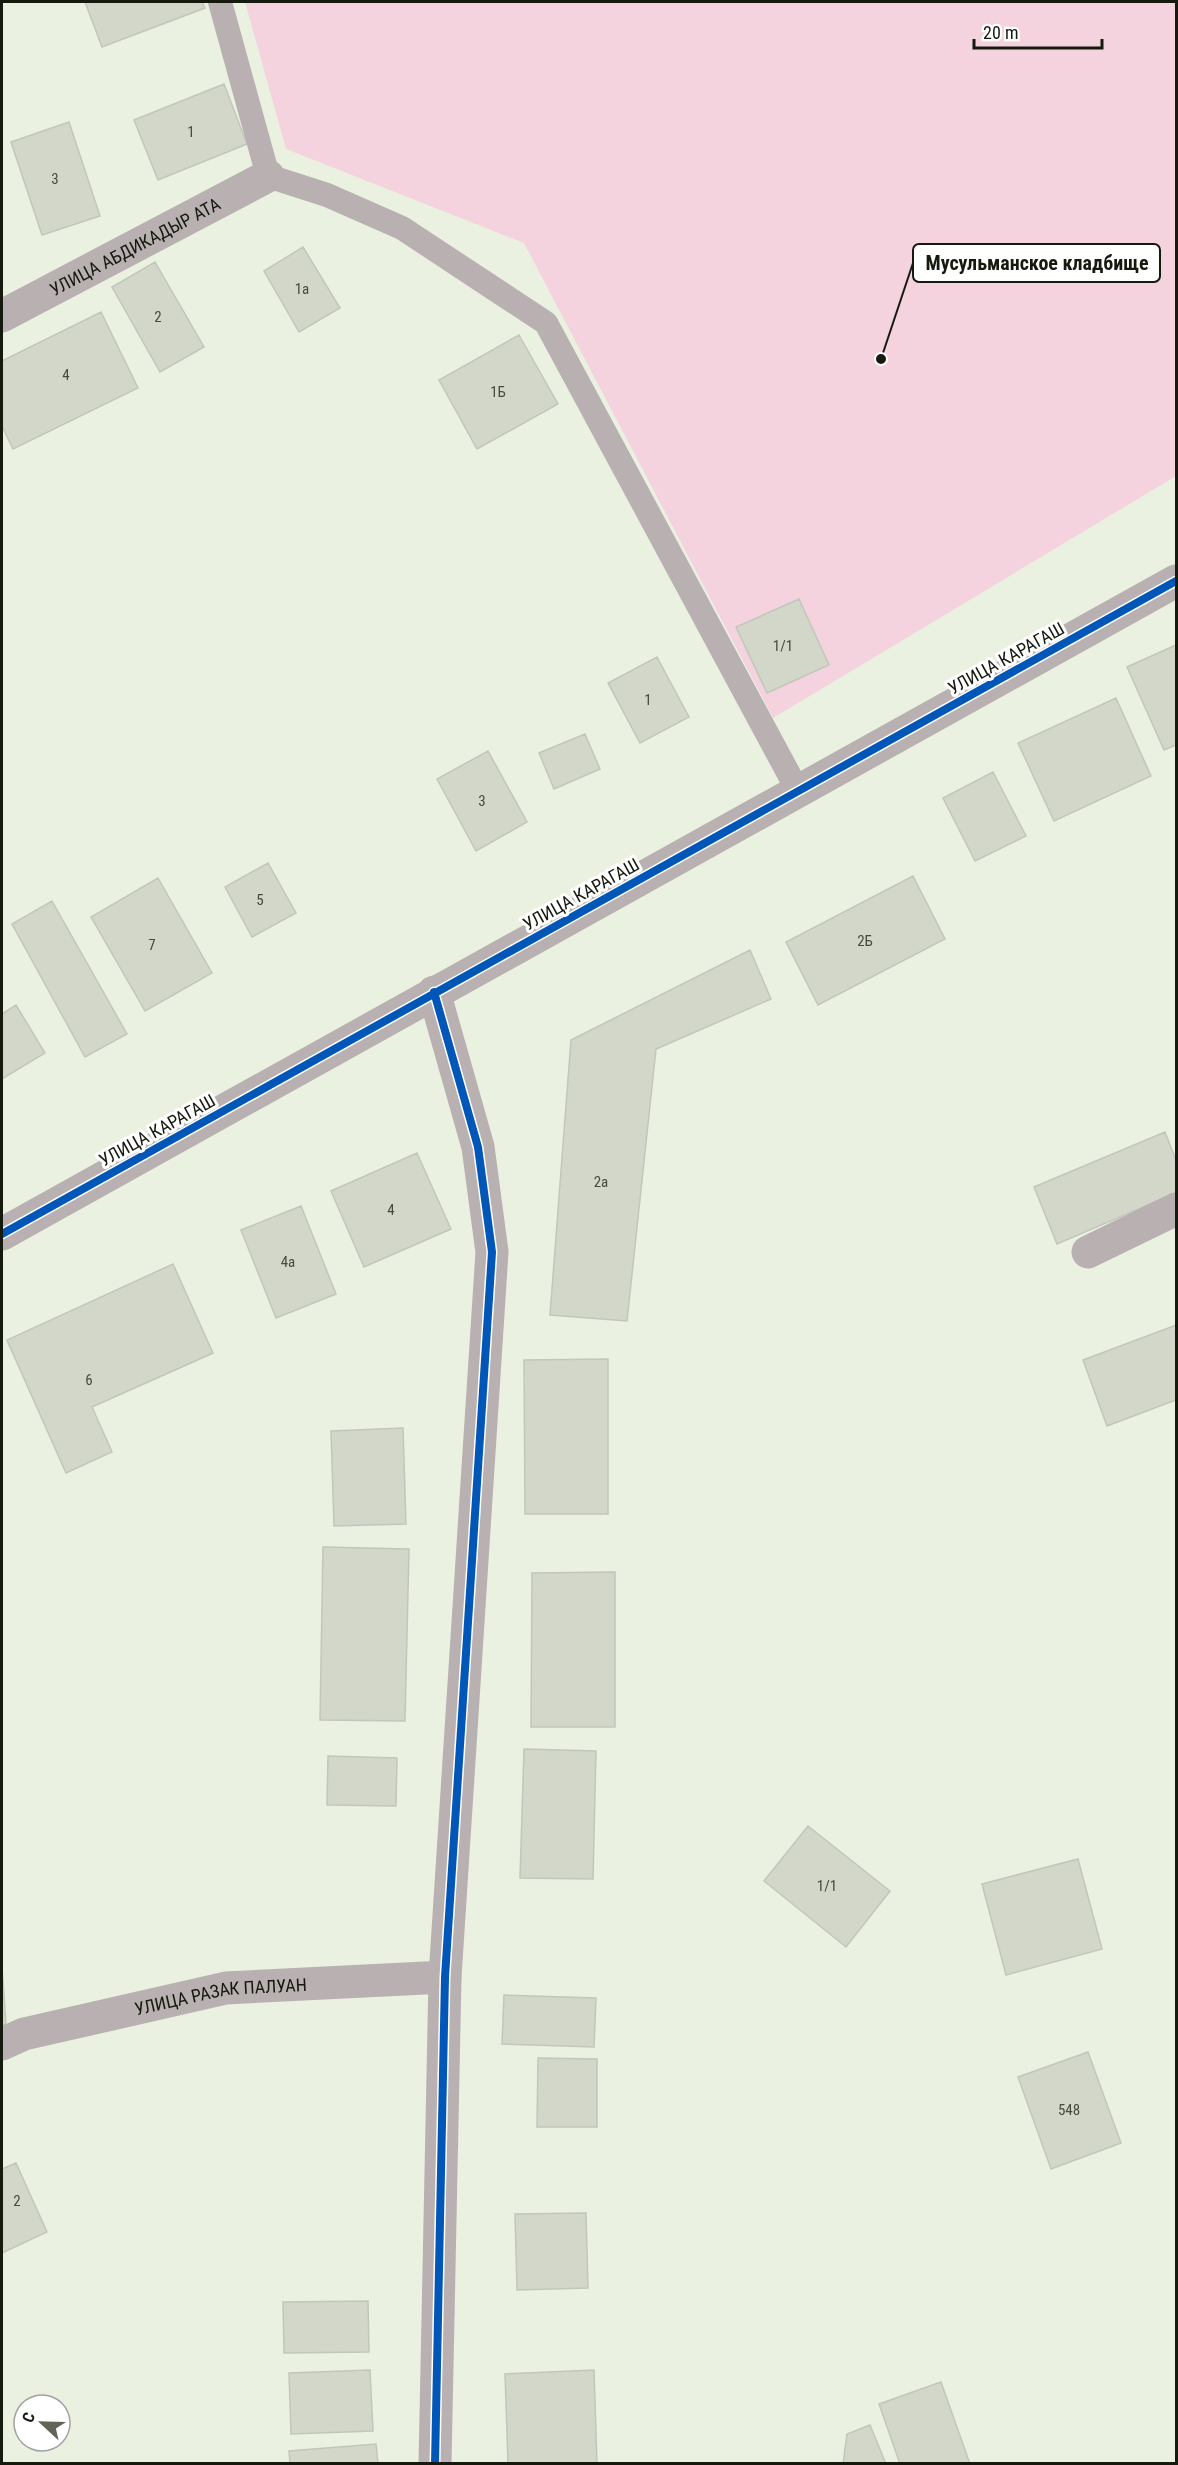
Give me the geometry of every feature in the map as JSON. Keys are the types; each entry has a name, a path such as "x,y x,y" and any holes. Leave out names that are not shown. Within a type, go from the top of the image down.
{"street":[{"name":"УЛИЦА АБДИКАДЫР АТА","path":"2,316 268,176"},
{"name":"УЛИЦА КАРАГАШ","path":"2,1234 1176,581"},
{"path":"434,992 478,1147 492,1252 445,1977 435,2463"},
{"path":"1088,1252 1176,1209"},
{"name":"УЛИЦА РАЗАК ПАЛУАН","path":"2,2044 24,2034 226,1988 445,1977"}],"lane":[{"path":"220,2 268,176 327,195 402,228 546,323 798,791"}],"shaded area":[{"path":"245,2 1176,2 1176,476 773,718 524,243 286,149"}],"building":[{"path":"85,2 202,2 205,8 102,47"},
{"path":"224,84 247,144 158,180 134,120"},
{"path":"69,122 100,216 42,235 11,142"},
{"path":"303,247 340,308 299,332 264,271"},
{"path":"155,262 204,347 160,372 112,287"},
{"path":"101,312 138,388 13,449 2,426 2,361"},
{"path":"519,335 558,404 477,449 439,380"},
{"path":"799,599 829,665 767,693 736,627"},
{"path":"1176,645 1176,745 1164,750 1127,667"},
{"path":"657,657 689,717 640,743 608,683"},
{"path":"1116,698 1151,776 1054,821 1018,743"},
{"path":"585,734 600,769 554,789 539,753"},
{"path":"488,751 527,822 476,851 437,779"},
{"path":"993,772 1026,836 975,861 943,798"},
{"path":"268,863 296,913 252,937 225,887"},
{"path":"913,876 945,939 818,1005 786,942"},
{"path":"158,878 212,973 145,1011 91,917"},
{"path":"52,901 127,1034 85,1057 12,924"},
{"path":"750,950 771,999 656,1049 627,1321 550,1315 571,1040"},
{"path":"16,1005 45,1053 2,1079 2,1014"},
{"path":"1165,1132 1176,1160 1176,1193 1057,1244 1034,1187"},
{"path":"417,1153 451,1229 364,1267 331,1191"},
{"path":"301,1206 336,1294 276,1318 241,1230"},
{"path":"173,1264 213,1353 92,1407 112,1452 66,1473 7,1340"},
{"path":"1176,1325 1176,1400 1107,1426 1083,1360"},
{"path":"608,1359 608,1514 525,1514 524,1360"},
{"path":"403,1428 406,1524 334,1526 331,1431"},
{"path":"323,1547 409,1549 405,1721 320,1720"},
{"path":"615,1572 615,1727 531,1727 532,1573"},
{"path":"524,1749 596,1751 593,1879 520,1878"},
{"path":"328,1756 397,1758 396,1806 327,1805"},
{"path":"808,1826 890,1891 846,1947 764,1881"},
{"path":"1078,1859 1102,1949 1006,1975 982,1884"},
{"path":"2,1967 6,2024 2,2025"},
{"path":"504,1995 596,1998 594,2047 502,2044"},
{"path":"1088,2052 1121,2143 1051,2169 1018,2077"},
{"path":"538,2058 597,2059 597,2127 537,2127"},
{"path":"16,2163 47,2232 2,2253 2,2169"},
{"path":"586,2213 588,2288 517,2290 515,2214"},
{"path":"368,2301 369,2352 284,2353 283,2302"},
{"path":"370,2370 373,2431 291,2434 289,2373"},
{"path":"594,2370 597,2464 508,2464 505,2374"},
{"path":"941,2382 970,2464 900,2464 879,2404"},
{"path":"870,2425 886,2464 843,2464 847,2434"},
{"path":"376,2444 378,2464 290,2464 289,2451"}],"cycle path":[{"path":"2,1234 1176,581"},
{"path":"434,992 478,1147 492,1252 445,1977 435,2464"}],"place":[{"name":"Мусульманское кладбище","path":"881,359"}]}
